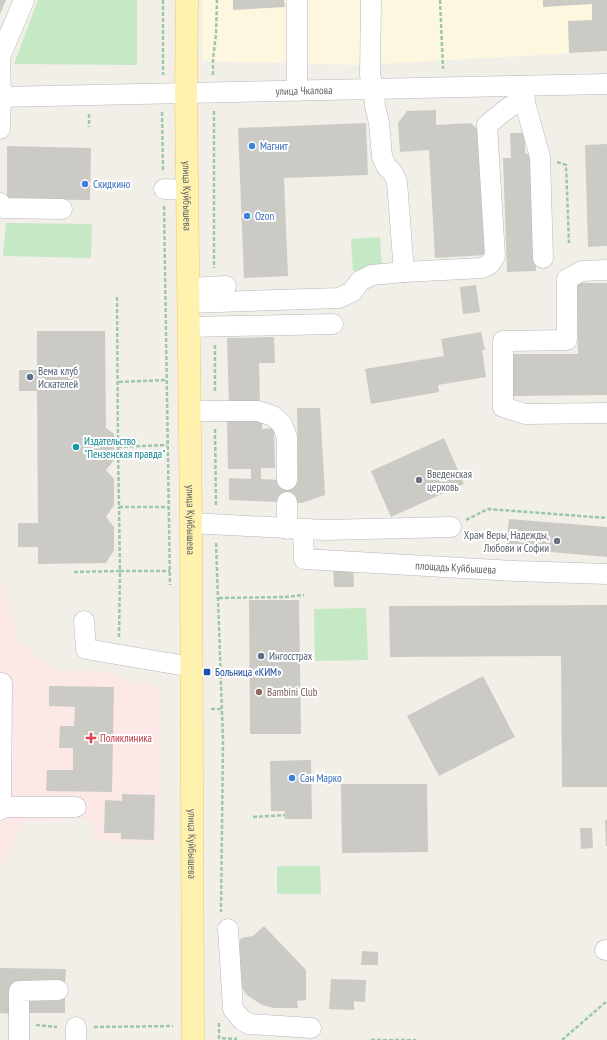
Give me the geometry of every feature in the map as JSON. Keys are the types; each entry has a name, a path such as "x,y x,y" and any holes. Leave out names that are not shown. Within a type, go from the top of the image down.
{"main road":[{"name":"улица Куйбышева","path":"187,0 186,93 191,524 193,1040"}],"street":[{"path":"0,129 0,56 24,0"},
{"path":"297,0 297,90"},
{"path":"371,0 370,74 379,123 382,156 386,166 393,173 397,182 404,272"},
{"name":"улица Чкалова","path":"1,97 607,84"},
{"path":"521,86 540,157 543,258"},
{"path":"188,295 339,298 352,292 360,281 372,275 482,268 490,264 495,256 487,125 508,108 517,103 521,86"},
{"path":"164,189 187,190"},
{"path":"0,203 3,208 62,210"},
{"path":"607,270 582,271 567,279 567,340 503,341 503,407 525,414 607,413"},
{"path":"188,295 226,286"},
{"path":"189,327 333,324"},
{"path":"190,411 258,411 272,416 282,424 287,437 287,480"},
{"path":"287,502 295,529"},
{"path":"191,524 325,530 451,527"},
{"name":"площадь Куйбышева","path":"295,529 304,559 516,571 607,574"},
{"path":"84,621 86,649 192,667"},
{"path":"0,683 2,683 1,808 76,807"},
{"path":"225,922 232,1009 235,1014 249,1024 311,1028"},
{"path":"19,1040 19,991 58,990"}],"path":[{"path":"163,0 163,78"},
{"path":"213,77 213,59 216,34 216,0"},
{"path":"440,0 442,50"},
{"path":"162,106 164,189"},
{"path":"89,107 90,127"},
{"path":"540,157 566,165 569,243"},
{"path":"117,297 119,382 118,447 120,655"},
{"path":"119,382 166,380"},
{"path":"118,447 167,445"},
{"path":"119,507 168,507"},
{"path":"451,527 488,509 607,518"},
{"path":"216,524 223,740 225,922"},
{"path":"74,572 170,571"},
{"path":"219,598 285,597 304,595"},
{"path":"252,817 285,815"},
{"path":"562,1040 607,1001"},
{"path":"219,1038 220,1016"},
{"path":"371,1040 416,1040"}],"shaded area":[{"path":"202,0 607,0 607,51 361,65 202,61"},
{"path":"0,583 5,590 19,642 58,671 98,671 162,689 158,844 94,840 93,822 82,819 23,821 0,872"}],"green space":[{"path":"38,0 137,0 137,65 14,64"},
{"path":"6,223 92,224 91,258 3,256"},
{"path":"380,237 382,269 353,271 351,239"},
{"path":"366,608 368,660 315,661 314,609"},
{"path":"277,866 320,866 321,894 277,894"}],"building":[{"path":"0,0 6,0 0,14"},
{"path":"233,0 284,0 285,7 233,10"},
{"path":"543,0 607,0 607,51 569,53 568,21 592,20 592,4 543,7"},
{"path":"436,110 436,125 471,123 479,131 485,255 435,258 429,150 400,152 398,123 407,111"},
{"path":"366,123 368,175 284,178 288,276 244,278 238,128"},
{"path":"510,133 525,133 525,154 533,153 536,271 507,272 503,158 511,158"},
{"path":"607,144 607,246 588,247 585,145"},
{"path":"7,146 91,148 90,200 7,199"},
{"path":"577,283 607,283 607,395 510,396 509,354 578,354"},
{"path":"476,285 480,312 463,314 460,287"},
{"name":"Издательство \"Пензенская правда\"","path":"37,331 105,331 106,428 114,434 114,460 106,470 114,479 114,505 106,517 114,527 114,550 106,563 38,564 38,547 18,547 18,523 38,523 37,391 19,391 19,370 37,370"},
{"path":"481,332 485,350 482,350 486,377 438,385 439,392 371,404 365,369 444,356 441,339"},
{"path":"274,337 275,363 259,363 260,403 229,404 227,338"},
{"path":"297,408 320,408 325,495 302,503 229,500 229,478 251,479 251,469 228,469 227,419 262,418 262,429 274,428 275,468 261,468 261,479 298,481"},
{"name":"Введенская церковь","path":"444,438 464,484 391,517 371,471"},
{"name":"Храм Веры, Надежды, Любови и Софии","path":"509,519 607,527 607,557 506,548"},
{"path":"333,568 353,568 354,587 334,587"},
{"path":"249,600 299,600 301,734 250,734"},
{"path":"607,605 607,787 562,787 561,656 390,657 389,606"},
{"path":"483,676 515,737 439,776 407,716"},
{"path":"49,686 114,687 112,792 46,791 47,770 73,770 73,748 59,748 60,726 74,726 75,707 49,706"},
{"path":"311,760 312,819 285,819 285,811 271,811 270,761"},
{"path":"341,784 427,784 428,852 342,853"},
{"path":"122,794 155,795 154,840 121,839 121,833 104,833 105,800 122,801"},
{"path":"605,820 607,820 607,846 606,846"},
{"path":"580,828 592,828 593,848 581,849"},
{"path":"264,926 306,970 306,1000 297,1001 298,1008 274,1008 262,1005 247,995 239,984 235,944 239,944 241,938 253,936"},
{"path":"362,951 378,952 378,965 361,965"},
{"path":"0,968 66,969 65,984 13,983 13,1014 0,1013"},
{"path":"331,979 366,980 365,1002 354,1001 354,1010 329,1009"},
{"path":"23,996 65,996 65,1013 24,1013"}],"place":[{"name":"Магнит","path":"252,146"},
{"name":"Скидкино","path":"85,184"},
{"name":"Ozon","path":"247,216"},
{"name":"Вема клуб Искателей","path":"30,377"},
{"name":"Издательство \"Пензенская правда\"","path":"76,447"},
{"name":"Введенская церковь","path":"419,480"},
{"name":"Храм Веры, Надежды, Любови и Софии","path":"557,541"},
{"name":"Ингосстрах","path":"261,656"},
{"name":"Больница «КИМ»","path":"207,672"},
{"name":"Bambini Club","path":"259,692"},
{"name":"Поликлиника","path":"91,738"},
{"name":"Сан Марко","path":"292,778"}]}
